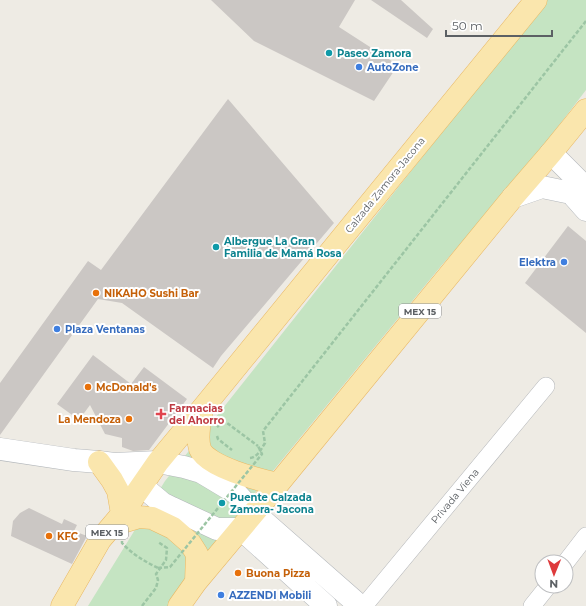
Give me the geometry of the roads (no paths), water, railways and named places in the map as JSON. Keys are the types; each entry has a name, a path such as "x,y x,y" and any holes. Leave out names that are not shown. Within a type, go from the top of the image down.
{"main road":[{"name":"Calzada Zamora-Jacona","path":"158,462 536,0"},
{"name":"MEX 15","path":"179,606 196,582 586,110"},
{"path":"202,409 198,435 201,450 207,458 232,471 278,484"},
{"name":"MEX 15","path":"62,606 100,540 119,526 158,462"},
{"path":"106,463 118,491 119,526 139,517 152,518 173,528 190,543 197,554 196,582"}],"street":[{"path":"551,153 586,188"},
{"path":"513,197 542,187 571,193 586,210"},
{"name":"Privada Viena","path":"364,606 546,386"},
{"path":"0,449 74,460 106,463 158,462 201,472 236,493 247,520 326,606"},
{"path":"106,463 142,486 162,503 217,529 247,520"},
{"path":"247,520 360,606"},
{"path":"572,554 586,536"},
{"path":"532,606 542,594"}],"place":[{"name":"Paseo Zamora","path":"329,53"},
{"name":"AutoZone","path":"359,67"},
{"name":"Albergue La Gran Familia de Mamá Rosa","path":"216,247"},
{"name":"Elektra","path":"564,262"},
{"name":"NIKAHO Sushi Bar","path":"96,293"},
{"name":"Plaza Ventanas","path":"57,329"},
{"name":"McDonald's","path":"88,387"},
{"name":"Farmacias del Ahorro","path":"161,414"},
{"name":"La Mendoza","path":"129,419"},
{"name":"Puente Calzada Zamora- Jacona","path":"222,503"},
{"name":"KFC","path":"49,536"},
{"name":"Buona Pizza","path":"238,573"},
{"name":"AZZENDI Mobili","path":"221,595"}]}
